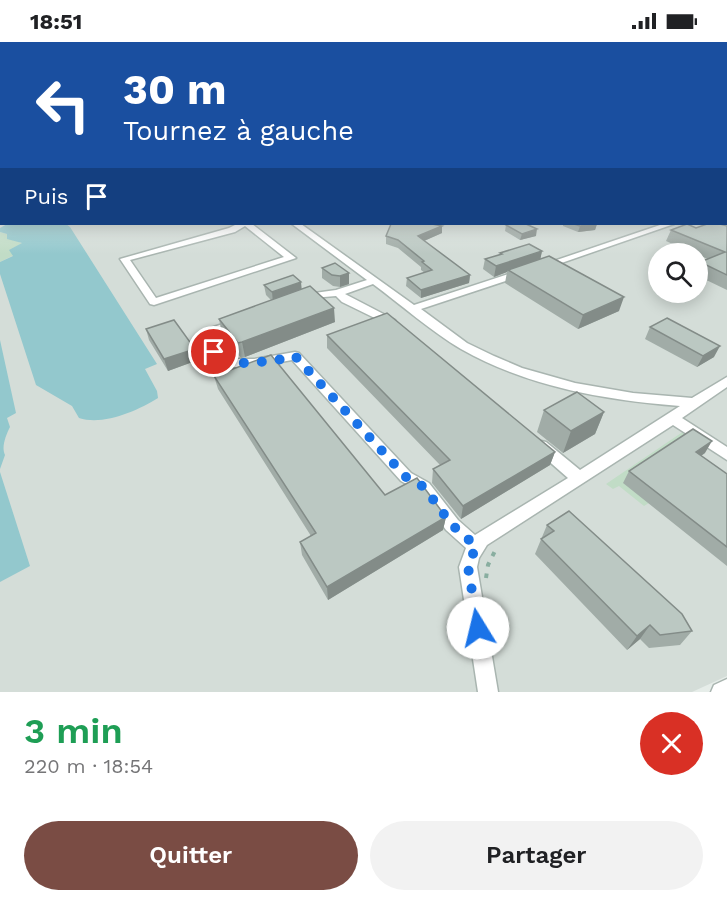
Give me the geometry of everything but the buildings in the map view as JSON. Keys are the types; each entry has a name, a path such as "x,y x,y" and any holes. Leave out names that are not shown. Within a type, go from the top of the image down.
{"street":[{"path":"240,225 232,230 125,260 154,302 291,258 249,225"},
{"path":"297,225 463,345 487,358 546,382 574,389 639,399 693,403"},
{"path":"414,308 667,225"},
{"path":"288,303 310,295 338,293 375,280"},
{"path":"338,293 346,300 392,322 401,329"},
{"path":"243,320 210,332 207,337 207,342 221,363 254,363 295,356 406,477 424,487 452,525 476,546"},
{"path":"488,692 468,567 476,546 481,540 727,381"},
{"path":"670,417 727,454"},
{"path":"531,438 579,478"},
{"path":"721,692 727,689"}],"path":[{"path":"485,586 488,565 498,546 504,540"}],"shaded area":[{"path":"0,225 727,225 727,676 692,692 0,692"}],"green space":[{"path":"0,232 22,244 10,250 14,255 0,262"},
{"path":"684,431 690,435 649,503 644,506 619,486 613,489 606,484"}],"water":[{"path":"5,225 67,225 70,227 157,364 145,369 157,391 158,398 120,416 88,420 79,418 72,406 36,385 0,274 0,262 13,256 9,250 22,243 7,239 7,234 0,232 0,228"},
{"path":"0,340 16,413 7,418 10,427 4,441 5,455 0,469"},
{"path":"0,472 30,566 0,582"}],"route":[{"path":"214,352 221,363 227,364 273,361 295,356 406,477 424,487 452,525 476,546 468,567 478,628"}]}
